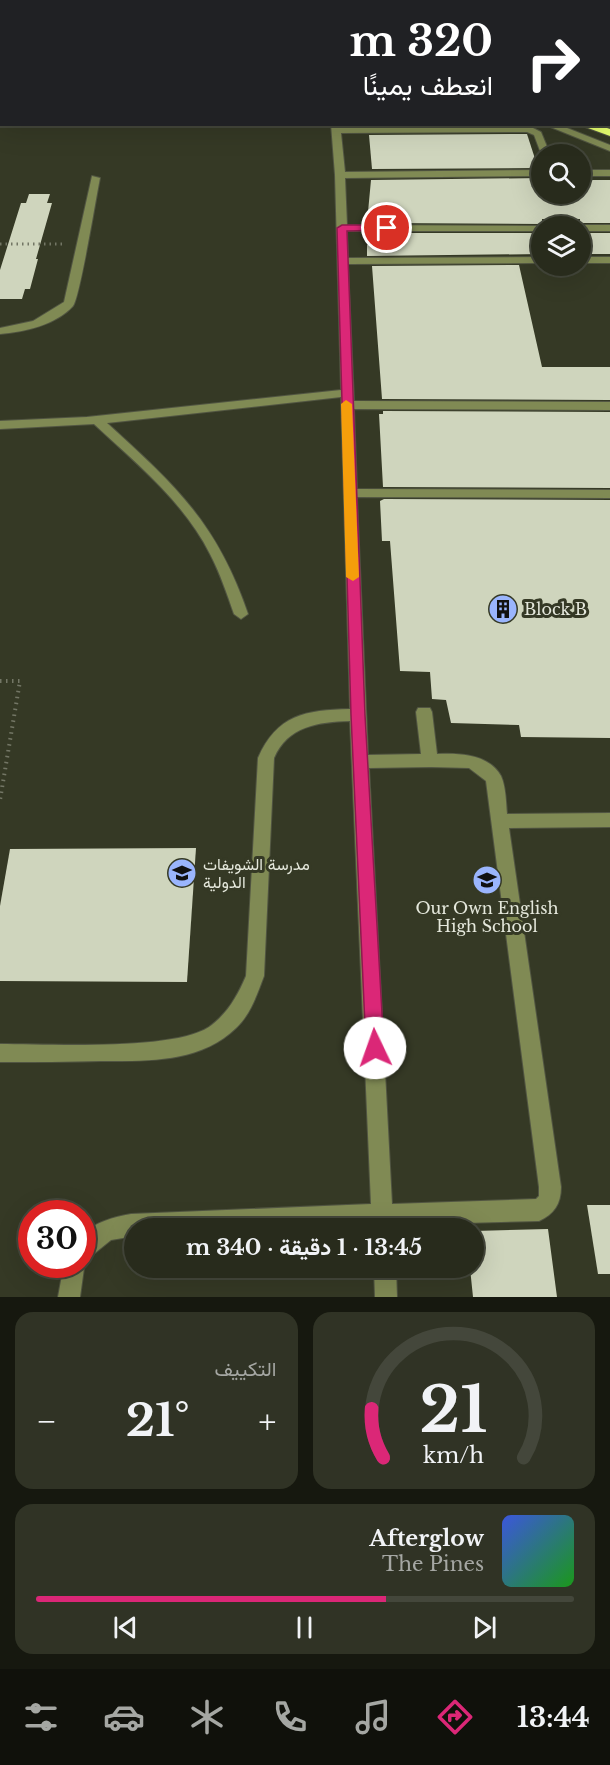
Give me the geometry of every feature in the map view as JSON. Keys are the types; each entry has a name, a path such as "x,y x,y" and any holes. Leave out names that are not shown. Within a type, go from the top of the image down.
{"highway":[{"path":"585,126 610,135"}],"street":[{"path":"552,126 610,148"},
{"path":"383,1218 358,715 346,399 344,261 337,127 529,129 538,134 542,144"},
{"path":"340,175 531,173"},
{"path":"591,173 610,173"},
{"path":"0,331 29,326 57,312 69,303 95,178"},
{"path":"342,228 531,228"},
{"path":"591,228 610,228"},
{"path":"344,261 531,260"},
{"path":"591,260 610,260"},
{"path":"0,425 98,421 215,405 346,399 610,406"},
{"path":"98,421 168,486 194,516 220,557 241,614"},
{"path":"350,493 610,494"},
{"path":"424,712 430,761"},
{"path":"0,1053 171,1051 206,1039 234,1017 244,1003 255,976 266,758 269,747 285,729 303,721 324,716 358,715"},
{"path":"362,762 474,762 486,769 494,778 551,1197 539,1210 445,1212 408,1218"},
{"path":"501,820 610,820"},
{"path":"96,1237 109,1228 124,1227"},
{"path":"69,1297 72,1278"},
{"path":"385,1278 386,1297"}],"path":[{"path":"0,244 82,244"},
{"path":"0,681 20,681 0,800"}],"building":[{"path":"527,134 531,146 531,168 372,169 369,135"},
{"path":"531,178 531,204 591,204 591,180 610,180 610,223 591,223 591,216 531,216 531,224 385,223 368,212 371,180"},
{"path":"29,194 50,194 47,203 52,203 30,289 25,289 22,299 0,299 0,270 21,203 26,203"},
{"path":"382,233 531,233 531,254 367,256 367,245"},
{"path":"591,233 610,233 610,254 591,254"},
{"path":"519,265 542,367 610,367 610,400 382,399 372,266"},
{"path":"383,411 610,412 610,488 383,487 379,414 383,414"},
{"name":"Block B","path":"384,499 610,500 610,738 521,737 519,725 451,723 446,700 432,699 430,672 400,671 390,541 382,541 380,501"},
{"path":"196,848 187,982 0,981 0,906 10,849"},
{"path":"587,1205 610,1205 610,1274 598,1274"},
{"path":"548,1229 557,1297 473,1297 471,1278 484,1278 484,1231"}],"slow traffic":[{"path":"346,404 353,577"}],"place":[{"name":"Block B","path":"503,609"},
{"name":"مدرسة الشويفات الدولية","path":"182,873"},
{"name":"Our Own English High School","path":"487,880"}],"route":[{"path":"375,1048 358,715 342,228 387,228"}]}
